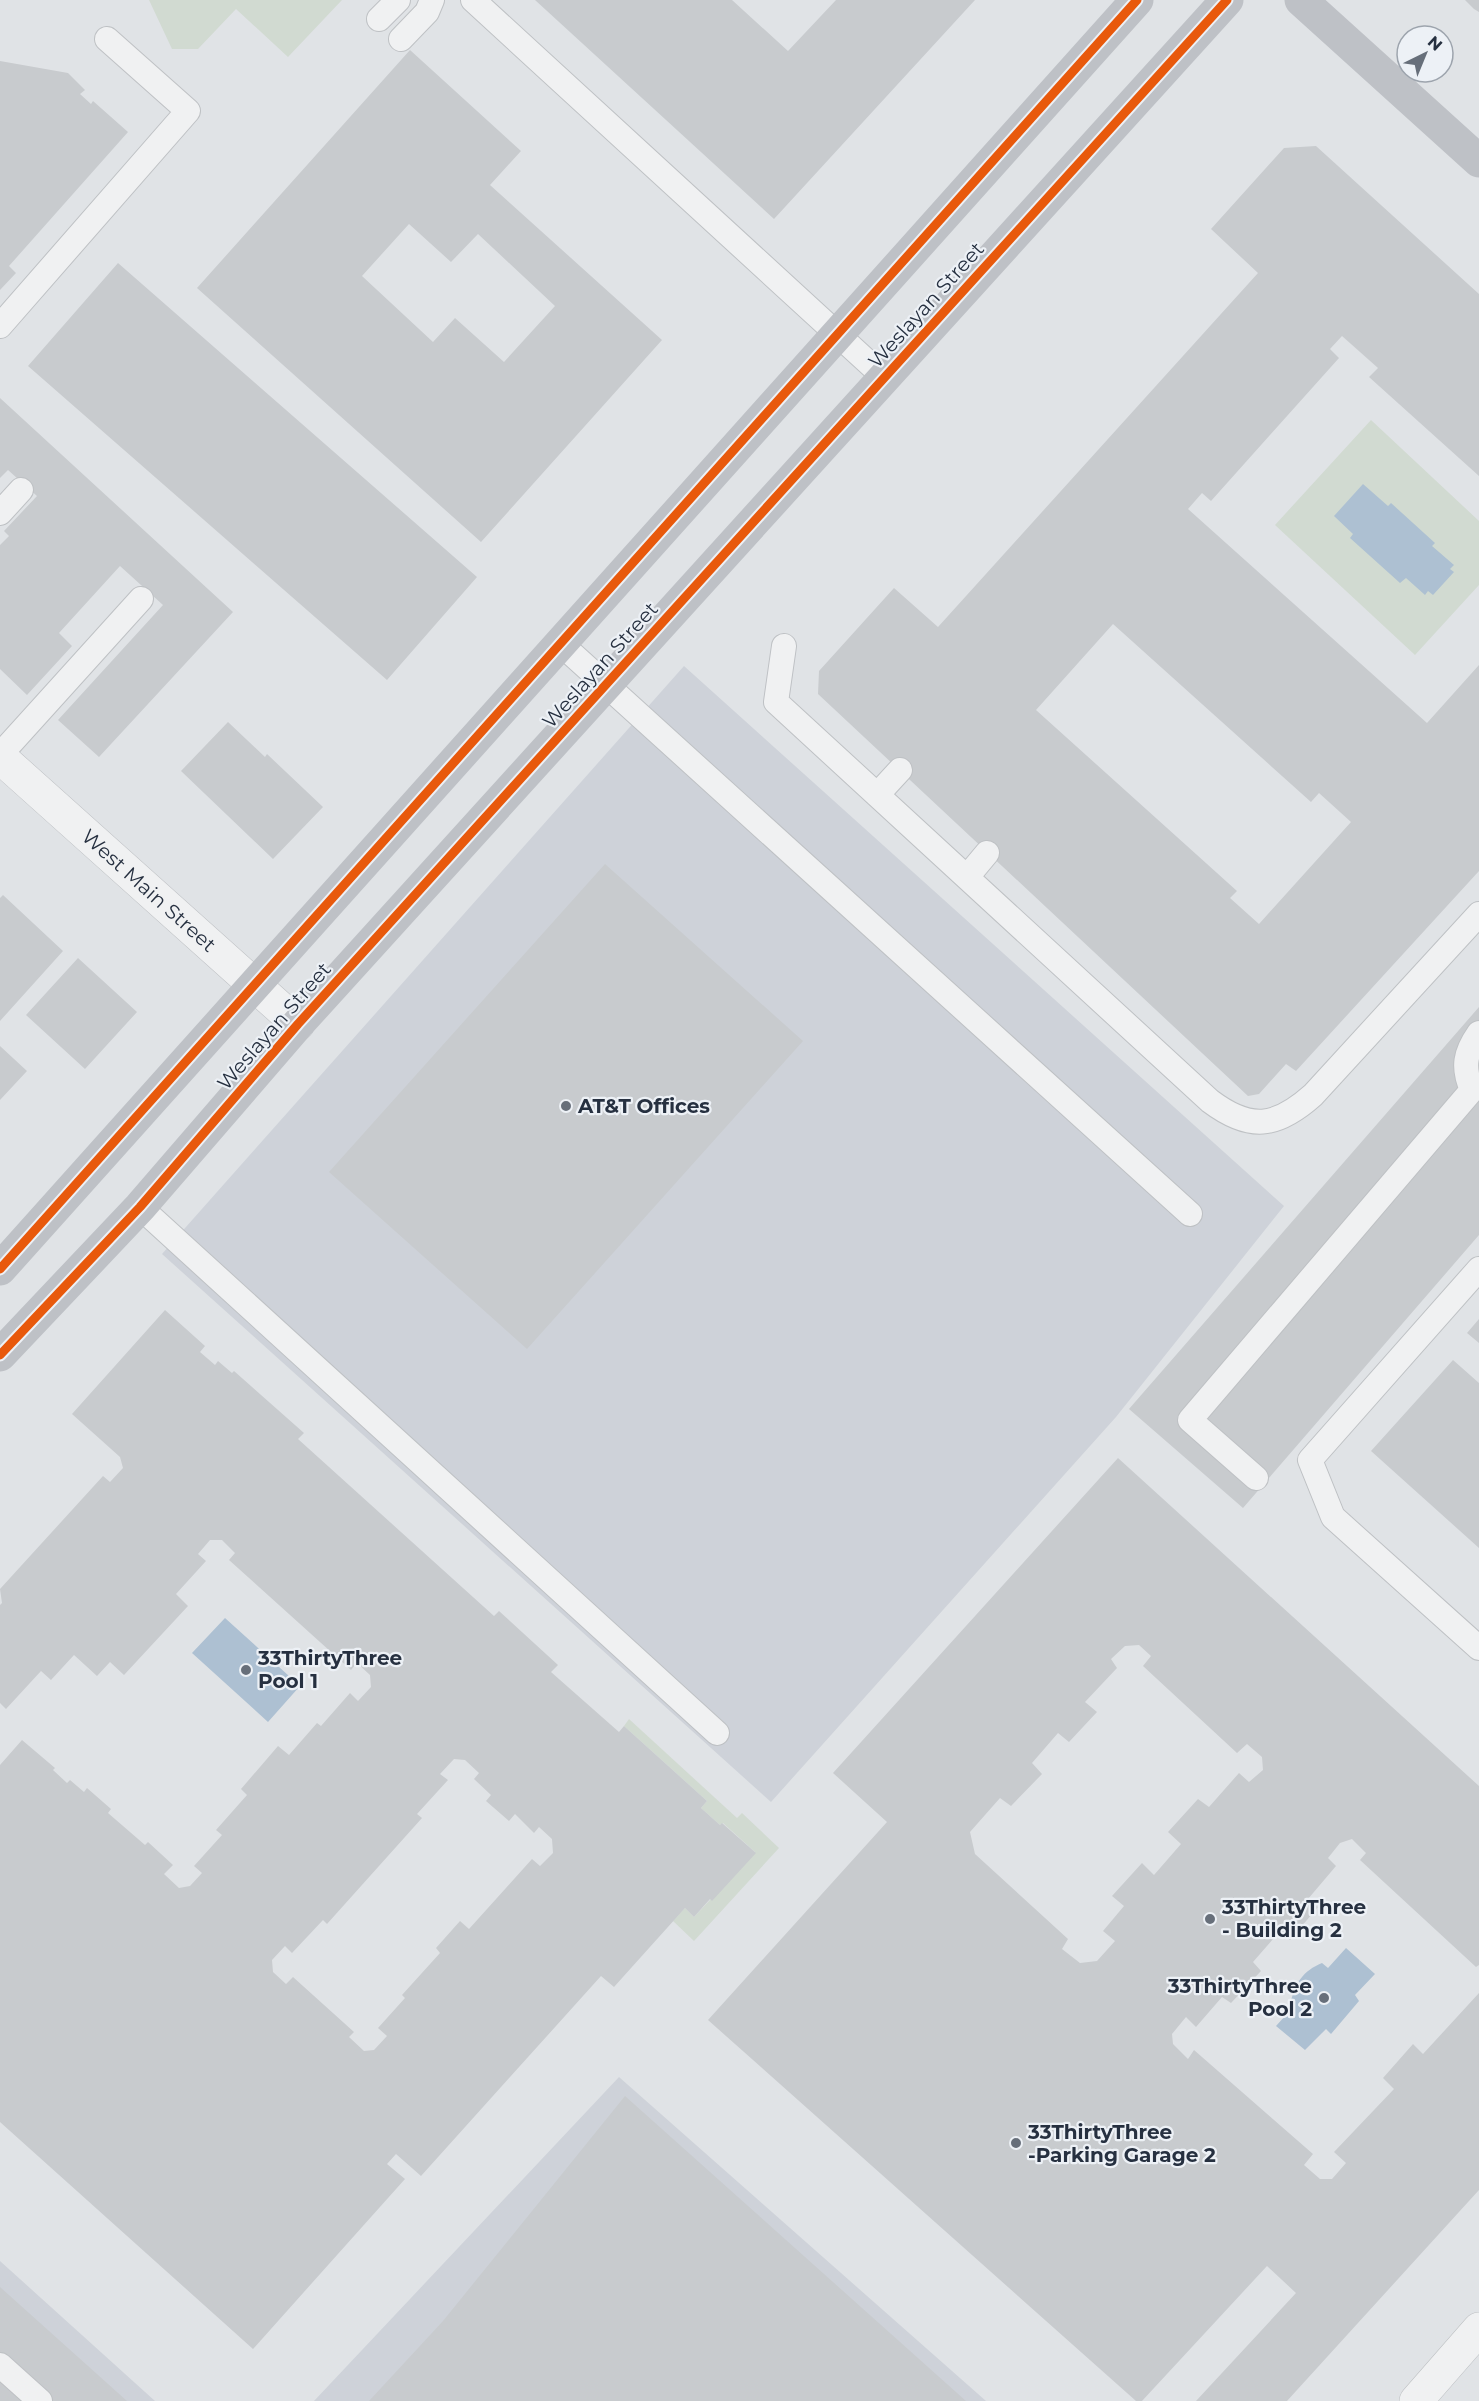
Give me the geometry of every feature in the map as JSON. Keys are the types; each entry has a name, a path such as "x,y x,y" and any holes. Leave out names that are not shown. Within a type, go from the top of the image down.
{"main road":[{"name":"Weslayan Street","path":"0,1269 1137,0"},
{"name":"Weslayan Street","path":"0,1355 140,1207 298,1024 1227,0"},
{"path":"1301,0 1479,161"}],"street":[{"name":"West Main Street","path":"0,756 298,1024"},
{"path":"1416,2401 1479,2329"}],"lane":[{"path":"379,20 398,0"},
{"path":"401,39 427,12 432,0"},
{"path":"473,0 884,377"},
{"path":"0,326 188,111 107,39"},
{"path":"0,513 21,490"},
{"path":"0,756 141,599"},
{"path":"561,644 1190,1214"},
{"path":"784,645 776,702 1210,1101 1224,1112 1244,1120 1266,1122 1294,1111 1313,1095 1479,914"},
{"path":"877,795 900,770"},
{"path":"967,877 987,853"},
{"path":"1256,1478 1190,1420 1472,1090 1466,1076 1466,1061 1471,1044 1479,1033"},
{"path":"140,1207 717,1733"},
{"path":"1479,1269 1310,1460 1333,1517 1479,1648"},
{"path":"0,2365 40,2401"}],"shaded area":[{"path":"149,0 342,0 288,57 236,9 198,49 172,49"},
{"path":"1371,420 1479,521 1479,585 1415,655 1275,525"},
{"path":"684,666 1284,1206 1116,1417 771,1802 162,1254"},
{"path":"629,1719 737,1818 742,1813 779,1848 694,1941 673,1921 685,1908 694,1917 755,1852 723,1823 720,1825 701,1808 707,1801 624,1726"},
{"path":"619,2077 986,2401 314,2401"},
{"path":"0,2261 155,2401 0,2401"}],"water":[{"path":"1363,484 1388,506 1391,503 1435,543 1432,546 1454,565 1450,569 1454,572 1433,595 1428,591 1425,595 1406,578 1400,583 1350,538 1353,534 1334,516"},
{"name":"33ThirtyThree Pool 1","path":"225,1618 300,1686 268,1722 192,1653"},
{"name":"33ThirtyThree Pool 2","path":"1346,1948 1375,1974 1355,1995 1359,2001 1331,2034 1326,2029 1305,2050 1276,2026 1295,2005 1291,2001 1301,1978 1322,1963 1328,1968"}],"building":[{"path":"535,0 732,0 788,51 836,0 975,0 774,219"},
{"path":"1465,0 1479,0 1479,12 1474,9"},
{"path":"410,50 521,151 490,185 662,340 481,542 197,288","holes":["409,224 451,262 478,234 555,306 504,362 455,318 433,342 362,276"]},
{"path":"0,61 68,73 85,90 80,94 91,104 93,101 128,132 9,266 16,273 0,290"},
{"path":"1316,146 1479,294 1479,476 1369,377 1378,368 1342,336 1330,349 1339,358 1211,501 1202,493 1188,509 1427,723 1479,665 1479,871 1296,1071 1286,1064 1259,1094 1248,1096 818,694 819,671 894,588 938,627 1258,273 1211,229 1284,148","holes":["1113,624 1311,802 1319,793 1351,822 1259,924 1230,898 1237,891 1036,710"]},
{"path":"118,263 477,577 387,680 28,366"},
{"path":"0,398 233,612 99,757 58,720 163,605 120,566 59,633 72,646 27,695 0,669 0,545 9,536 4,531 37,496 8,470 0,478"},
{"path":"228,722 265,757 267,754 323,807 273,859 181,771"},
{"name":"AT&T Offices","path":"605,864 803,1041 527,1349 329,1172"},
{"path":"3,895 63,951 0,1021 0,898"},
{"path":"78,958 137,1012 85,1069 26,1015"},
{"path":"1479,1007 1479,1235 1243,1508 1129,1409"},
{"path":"0,1046 27,1071 0,1100"},
{"path":"165,1310 205,1346 200,1352 215,1365 218,1361 232,1373 234,1371 304,1433 298,1439 494,1616 499,1611 558,1665 551,1672 619,1732 624,1726 707,1801 701,1808 756,1853 694,1917 685,1908 614,1987 601,1976 421,2176 396,2154 387,2164 405,2179 253,2349 0,2122 0,1765 22,1740 55,1768 53,1770 67,1783 70,1780 84,1792 87,1788 111,1809 108,1813 145,1845 148,1842 173,1865 164,1874 179,1888 190,1886 202,1873 194,1866 222,1835 216,1830 247,1795 241,1789 278,1746 289,1755 317,1723 321,1726 350,1693 358,1701 371,1687 370,1675 357,1663 351,1670 229,1560 235,1553 222,1540 210,1540 198,1554 206,1561 176,1594 188,1606 124,1675 110,1662 97,1676 74,1655 51,1680 41,1671 6,1709 0,1703 0,1605 2,1603 0,1589 103,1476 110,1482 123,1468 120,1457 72,1414","holes":["454,1759 465,1760 479,1773 474,1779 491,1795 486,1801 509,1821 515,1814 534,1833 539,1827 552,1839 553,1853 540,1866 532,1859 469,1929 460,1921 436,1948 440,1953 402,1995 405,1998 378,2028 387,2036 374,2050 364,2051 349,2037 354,2032 293,1977 286,1984 273,1972 272,1960 285,1946 292,1953 323,1920 327,1924 422,1818 417,1814 448,1780 440,1774"]},
{"path":"1479,1319 1479,1343 1467,1333"},
{"path":"1453,1360 1479,1383 1479,1548 1371,1451"},
{"name":"33ThirtyThree - Building 2","path":"1118,1458 1479,1786 1479,1965 1476,1967 1360,1860 1366,1853 1352,1839 1340,1843 1328,1858 1336,1866 1308,1899 1318,1907 1290,1940 1280,1931 1253,1962 1261,1971 1231,2003 1222,1997 1196,2027 1186,2017 1172,2034 1173,2044 1188,2059 1194,2050 1313,2154 1304,2165 1320,2179 1332,2179 1346,2163 1334,2152 1394,2089 1383,2078 1413,2044 1423,2054 1479,1993 1479,2190 1287,2401 1196,2401 1296,2293 1267,2266 1142,2401 1136,2401 708,2020 887,1822 833,1773","holes":["1139,1645 1151,1656 1143,1666 1237,1753 1247,1744 1262,1757 1263,1770 1249,1782 1239,1773 1209,1807 1198,1799 1168,1832 1181,1844 1154,1875 1142,1863 1112,1896 1124,1906 1103,1931 1115,1941 1097,1961 1080,1963 1062,1949 1068,1939 975,1854 970,1832 1000,1798 1011,1806 1042,1774 1032,1763 1058,1733 1069,1742 1097,1712 1085,1702 1117,1668 1111,1659 1125,1646"]},
{"path":"625,2096 966,2401 369,2401 443,2321"},
{"path":"0,2287 127,2401 0,2401"}],"cycle path":[{"path":"0,1269 1137,0"},
{"path":"0,1355 140,1207 298,1024 1227,0"}],"place":[{"name":"AT&T Offices","path":"566,1106"},
{"name":"33ThirtyThree Pool 1","path":"246,1670"},
{"name":"33ThirtyThree - Building 2","path":"1210,1919"},
{"name":"33ThirtyThree Pool 2","path":"1324,1998"},
{"name":"33ThirtyThree -Parking Garage 2","path":"1016,2143"}]}
